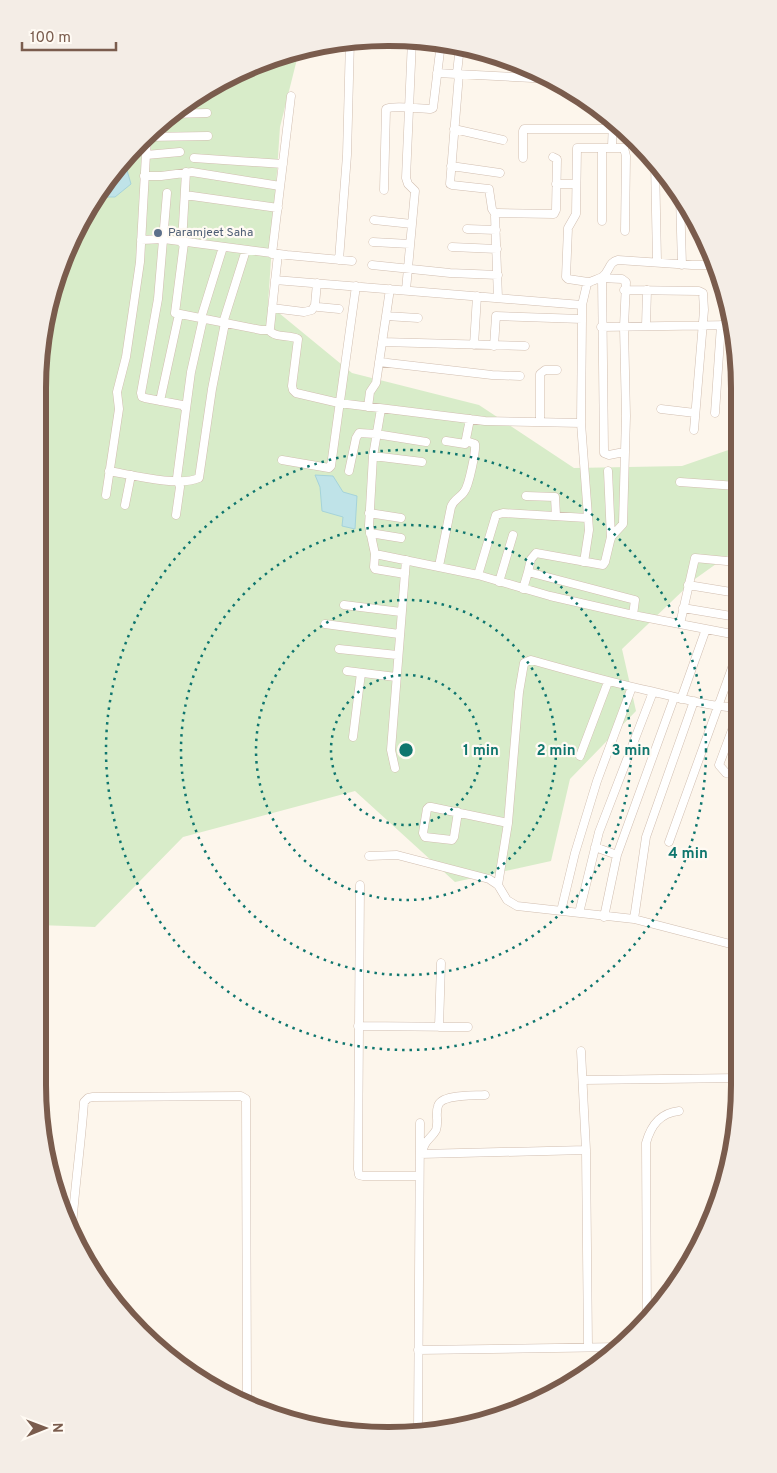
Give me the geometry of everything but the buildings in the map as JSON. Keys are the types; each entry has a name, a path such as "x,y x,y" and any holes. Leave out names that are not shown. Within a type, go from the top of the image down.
{"street":[{"path":"406,290 415,190 408,184 406,178 412,47"},
{"path":"339,260 347,155 350,48"},
{"path":"384,190 386,109 390,107 409,109 433,108 440,50"},
{"path":"459,54 450,184 452,186 489,189 492,209 496,215 498,298"},
{"path":"437,73 527,76"},
{"path":"269,330 275,280 280,186 291,96"},
{"path":"185,114 207,113"},
{"path":"454,129 502,140"},
{"path":"523,158 524,129 612,129"},
{"path":"612,147 613,130"},
{"path":"157,136 208,136"},
{"path":"106,496 119,409 117,392 126,357 140,262 146,146"},
{"path":"610,538 622,526 623,522 626,416 624,290 626,282 624,280 602,278 588,282 568,279 566,277 568,226 576,214 577,148 612,147 623,148 625,151 625,231"},
{"path":"602,148 602,221"},
{"path":"146,154 180,152"},
{"path":"496,215 498,213 554,214 556,210 557,159 553,157"},
{"path":"194,158 283,164"},
{"path":"451,166 500,173"},
{"path":"144,176 169,176 186,172 280,186"},
{"path":"186,172 183,243 175,311 179,314 202,319 269,330 273,334 298,339 292,386 294,392 339,403 485,421 581,423"},
{"path":"655,174 657,262"},
{"path":"556,184 575,184"},
{"path":"167,193 158,299 140,392 145,398 182,405 186,408"},
{"path":"185,195 278,208"},
{"path":"680,210 682,265"},
{"path":"374,220 412,224"},
{"path":"467,229 496,230"},
{"path":"141,240 164,239 275,254 352,261"},
{"path":"373,242 410,244"},
{"path":"176,515 180,487 177,480 191,372 202,319 223,247"},
{"path":"452,247 497,249"},
{"path":"109,471 155,479 193,480 199,478 224,323 246,250"},
{"path":"624,452 609,455 604,453 601,327 602,278 612,262 616,260 708,265"},
{"path":"372,265 450,273 498,275"},
{"path":"275,280 582,305"},
{"path":"584,562 588,535 587,483 584,470 581,423 582,305 588,282"},
{"path":"272,308 304,312 312,310 315,305 317,283"},
{"path":"282,460 330,467 356,286"},
{"path":"368,407 370,392 376,384 390,289"},
{"path":"624,290 701,292 704,295 694,430"},
{"path":"646,326 647,290"},
{"path":"474,345 477,296"},
{"path":"315,305 339,309"},
{"path":"160,400 179,314"},
{"path":"386,316 418,318"},
{"path":"494,346 496,316 582,319"},
{"path":"715,413 721,325"},
{"path":"601,327 725,325"},
{"path":"382,342 525,346"},
{"path":"379,362 492,375 520,376"},
{"path":"540,422 540,374 545,370 557,370"},
{"path":"381,408 372,456 369,513 370,534 375,554 374,567 375,569 405,574"},
{"path":"661,409 695,413"},
{"path":"466,441 470,419"},
{"path":"349,472 357,434 359,433 426,442"},
{"path":"439,566 451,507 453,501 464,492 476,453 475,444 466,441 463,444 446,442"},
{"path":"372,456 422,462"},
{"path":"523,589 531,559 536,552 600,565 604,564 610,538 608,471"},
{"path":"126,505 131,475"},
{"path":"680,482 731,486"},
{"path":"526,496 555,497 556,516"},
{"path":"369,513 401,518"},
{"path":"478,575 496,515 504,513 587,518"},
{"path":"370,534 402,538"},
{"path":"499,582 513,535"},
{"path":"375,554 478,575 523,589 633,615 731,634"},
{"path":"680,624 695,558 731,561"},
{"path":"395,768 391,750 406,560"},
{"path":"528,572 635,600 633,615"},
{"path":"688,584 731,592"},
{"path":"344,605 401,612"},
{"path":"683,608 731,615"},
{"path":"325,624 399,634"},
{"path":"604,917 617,854 706,629"},
{"path":"339,649 397,655"},
{"path":"498,885 508,823 519,692 524,663 530,660 678,699 731,707"},
{"path":"669,842 731,671"},
{"path":"347,672 396,677"},
{"path":"353,737 361,673"},
{"path":"580,756 608,682"},
{"path":"561,911 575,853 594,790 632,687"},
{"path":"579,913 595,846 653,692"},
{"path":"634,919 646,837 694,701"},
{"path":"731,733 719,766 726,773 731,774"},
{"path":"458,812 452,840 425,837 427,810 429,807 458,812 508,823"},
{"path":"595,846 617,854"},
{"path":"369,856 397,855 489,879 498,885 507,900 517,906 634,919 731,944"},
{"path":"360,886 358,1026 359,1174 363,1176 419,1176"},
{"path":"440,1027 441,963"},
{"path":"358,1026 468,1027"},
{"path":"581,1050 586,1150 588,1346"},
{"path":"584,1080 731,1078"},
{"path":"418,1425 419,1176 423,1146 436,1128 440,1102 448,1098 486,1095"},
{"path":"73,1216 75,1177 80,1154 85,1100 94,1097 185,1096 241,1096 246,1099 247,1396"},
{"path":"647,1309 646,1143 649,1133 661,1117 668,1113 679,1111"},
{"path":"420,1123 422,1154"},
{"path":"422,1154 586,1150"},
{"path":"418,1350 608,1347"}],"green space":[{"path":"297,59 280,127 268,304 352,373 479,405 574,468 682,466 731,449 731,553 695,579 622,649 636,711 570,779 551,861 455,882 355,791 183,837 95,927 46,925 46,388 49,344 58,300 72,258 92,217 117,180 146,146 180,117 217,92 258,72"}],"water":[{"path":"126,168 131,184 115,197 105,197"},
{"path":"315,475 333,476 343,492 357,496 355,529 342,526 343,517 322,511 320,487"}],"place":[{"name":"Paramjeet Saha","path":"158,233"}]}
